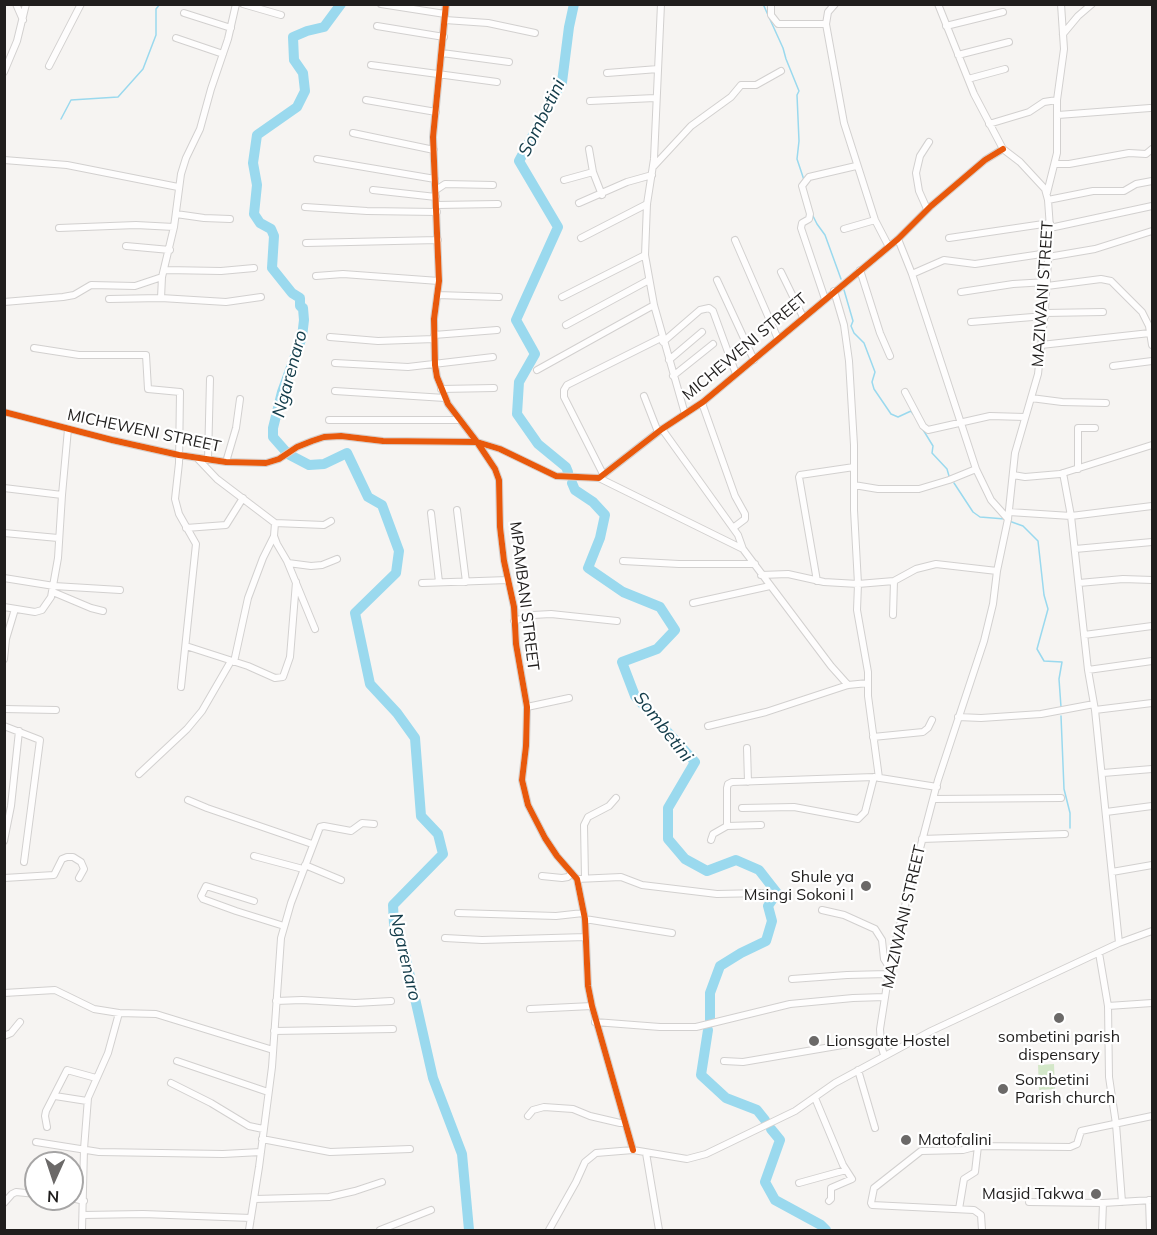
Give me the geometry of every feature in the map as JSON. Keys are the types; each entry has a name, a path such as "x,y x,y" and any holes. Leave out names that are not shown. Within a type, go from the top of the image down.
{"street":[{"path":"16,4 23,20"},
{"path":"5,68 23,20 26,4"},
{"path":"49,66 81,4"},
{"path":"161,298 162,277 170,250 176,214 178,186 186,158 200,129 231,28 236,4"},
{"path":"243,4 281,15"},
{"path":"381,4 445,17 498,24 535,33"},
{"name":"MPAMBANI STREET","path":"446,4 434,150 440,281 434,337 435,365 445,398 495,469 499,480 500,527 527,707 522,780 532,814 556,856 574,876 584,916 591,1006 633,1150"},
{"path":"662,4 645,255 654,305 685,414"},
{"path":"771,4 771,15 778,24 826,24"},
{"path":"835,4 827,14 826,24 844,123 875,220 888,245"},
{"path":"938,4 968,79 1003,149 1044,186 1048,196"},
{"path":"1048,196 1056,164 1059,115 1057,100 1064,49 1061,4"},
{"path":"1063,34 1077,16 1092,4"},
{"path":"184,12 231,28"},
{"path":"946,26 1003,12"},
{"path":"376,26 444,37"},
{"path":"176,38 223,54"},
{"path":"958,55 1009,42"},
{"path":"442,53 509,62"},
{"path":"370,65 497,82"},
{"path":"607,73 658,69"},
{"path":"968,79 1005,69"},
{"path":"579,203 602,195 652,171 691,126 731,97 741,85 758,84 781,71"},
{"path":"590,101 656,98"},
{"path":"366,100 436,112"},
{"path":"989,124 1029,112 1044,102 1057,100"},
{"path":"1059,115 1150,108"},
{"path":"353,133 434,150"},
{"path":"927,209 919,191 916,173 920,156 929,142"},
{"path":"589,149 593,172 602,195"},
{"name":"MICHEWENI STREET","path":"601,476 660,430 702,403 897,239 927,209 985,160 1003,149"},
{"path":"1056,164 1070,164 1129,153 1146,154 1152,149"},
{"path":"317,159 435,179"},
{"path":"4,160 67,165 178,186"},
{"path":"825,299 801,228 802,223 808,219 810,214 801,189 804,180 856,166"},
{"path":"564,180 593,172"},
{"path":"1048,196 1093,191 1124,191 1136,184 1152,181"},
{"path":"436,201 445,184 493,185"},
{"path":"373,190 436,201 498,204"},
{"name":"MAZIWANI STREET","path":"884,1055 880,1029 889,971 937,784 988,625 1008,518 1015,453 1038,374 1047,284 1050,226 1048,196"},
{"path":"305,207 367,211 436,201"},
{"path":"580,238 647,204"},
{"path":"949,238 1050,226 1152,206"},
{"path":"176,214 230,219"},
{"path":"843,229 875,220"},
{"path":"59,228 174,226"},
{"path":"912,274 944,260 969,264 1095,249 1152,231"},
{"path":"897,239 912,274 976,469 991,500 1008,518 1071,516 1152,506"},
{"path":"306,243 438,240"},
{"path":"735,240 778,339"},
{"path":"126,246 170,250"},
{"path":"562,297 645,255"},
{"path":"165,270 220,271 254,268"},
{"path":"860,270 880,333 890,356"},
{"path":"781,272 802,317"},
{"path":"316,276 343,274 440,281"},
{"path":"4,302 74,295 91,285 135,286 162,277"},
{"path":"961,292 1013,284 1108,279 1117,285 1142,312 1152,345"},
{"path":"566,325 649,280"},
{"path":"717,280 754,360"},
{"path":"741,808 794,807 858,819 865,812 876,778 868,684 857,610 854,445 849,361 844,325 834,291"},
{"path":"437,295 500,297"},
{"path":"109,299 161,298 226,302 261,297"},
{"path":"537,370 654,305"},
{"path":"601,476 564,397 567,385 663,340 700,310 709,308 713,312 736,374"},
{"path":"971,322 1045,314 1103,312"},
{"path":"330,337 378,341 497,330"},
{"path":"669,360 702,332"},
{"path":"1041,345 1150,333"},
{"path":"673,376 713,344"},
{"path":"34,348 79,355 146,355 148,389 181,393 175,499 179,514 196,544 181,687"},
{"path":"335,363 408,367 493,357"},
{"path":"1113,366 1152,361"},
{"path":"208,460 210,379"},
{"path":"441,389 494,388"},
{"path":"335,391 445,398"},
{"path":"905,392 926,429 934,430 960,422 995,416 1025,417"},
{"path":"644,396 660,430 733,528 743,549 761,575 848,685"},
{"path":"1031,398 1062,402 1106,403"},
{"path":"226,462 236,428 240,399"},
{"path":"702,403 735,496 745,514 745,519 733,528"},
{"name":"MICHEWENI STREET","path":"4,412 179,455 226,462 266,463 279,459 297,447 333,436 383,441 477,442"},
{"path":"329,420 459,420"},
{"path":"1078,469 1078,428 1095,428"},
{"path":"4,607 34,612 47,606 53,589 58,558 68,429"},
{"path":"477,442 500,449 556,476 601,476 696,528 743,549"},
{"path":"1013,472 1025,477 1063,473 1152,445"},
{"path":"197,458 218,479 275,523 324,525 331,521"},
{"path":"817,581 799,477 854,467"},
{"path":"854,485 878,489 919,489 976,469"},
{"path":"1063,473 1071,516 1088,670 1103,773 1119,943"},
{"path":"4,488 62,495"},
{"path":"186,528 226,525 243,498"},
{"path":"457,510 465,582"},
{"path":"431,513 440,582"},
{"path":"139,774 187,729 202,711 232,662 248,598 260,564 274,536 275,523"},
{"path":"4,534 58,538"},
{"path":"274,536 288,563 315,629"},
{"path":"1075,549 1152,542"},
{"path":"288,563 311,566 337,560"},
{"path":"623,561 754,564"},
{"path":"761,575 795,574 817,581 858,584 894,581 916,569 936,564 997,571"},
{"path":"4,578 53,589 120,590"},
{"path":"1079,583 1123,579 1152,580"},
{"path":"422,583 508,580"},
{"path":"893,615 894,581"},
{"path":"186,646 257,669 275,678 283,678 290,657 296,582"},
{"path":"693,603 770,586"},
{"path":"53,589 91,608 103,611"},
{"path":"4,659 6,639 15,609"},
{"path":"514,621 533,615 617,621"},
{"path":"1084,635 1152,626"},
{"path":"1088,670 1152,661"},
{"path":"708,726 766,712 848,685 868,684"},
{"path":"527,707 569,698"},
{"path":"958,717 981,718 1041,714 1152,703"},
{"path":"4,709 56,710"},
{"path":"873,737 923,732 932,720"},
{"path":"4,726 39,739 40,743 24,862"},
{"path":"4,841 12,806 18,732"},
{"path":"747,748 748,782"},
{"path":"1103,773 1152,769"},
{"path":"727,826 728,784 732,782 876,778 937,784"},
{"path":"585,878 584,825 588,817 609,806 616,798"},
{"path":"934,799 1061,798"},
{"path":"188,800 312,844"},
{"path":"1106,813 1152,806"},
{"path":"249,1230 255,1199 273,1050 278,957 284,926 320,827 351,831 362,823 374,824"},
{"path":"711,840 713,834 727,826 761,825"},
{"path":"922,839 1065,834"},
{"path":"254,856 304,867 341,880"},
{"path":"4,878 54,875 62,859 67,857 73,857 81,862 84,869 79,878"},
{"path":"1112,872 1152,865"},
{"path":"542,876 562,878 621,876 642,885 727,895 762,893"},
{"path":"254,901 206,886 201,896 203,899 236,911 284,926"},
{"path":"792,979 889,971 884,959 882,940 875,928 844,915 822,910"},
{"path":"458,913 584,916 672,933"},
{"path":"549,1230 590,1157 604,1152 633,1150 687,1158 699,1157 795,1111 835,1083 884,1055 1002,997 1152,930"},
{"path":"445,938 482,940 586,937"},
{"path":"1099,953 1108,1006 1109,1077 1116,1124 1122,1202"},
{"path":"4,993 55,990 94,1009 119,1013 156,1014 273,1050"},
{"path":"596,1022 696,1027 790,1004 885,997"},
{"path":"276,1001 355,1003 392,1001"},
{"path":"1108,1006 1152,1003"},
{"path":"530,1009 591,1006"},
{"path":"84,1149 87,1101 108,1053 119,1013"},
{"path":"4,1036 11,1033 20,1022"},
{"path":"274,1031 393,1029"},
{"path":"724,1061 743,1062 860,1042 881,1045"},
{"path":"177,1060 268,1092"},
{"path":"47,1127 45,1116 67,1070 96,1078"},
{"path":"858,1070 875,1128"},
{"path":"171,1083 249,1126 263,1130"},
{"path":"55,1096 87,1101"},
{"path":"815,1098 852,1179 831,1188 829,1201"},
{"path":"528,1116 533,1110 544,1107 573,1109 620,1124 626,1123"},
{"path":"982,1230 980,1213 959,1209 872,1204 875,1186 921,1151 963,1150 978,1146 1070,1147 1077,1144 1081,1131 1152,1116"},
{"path":"262,1139 330,1152 410,1149"},
{"path":"36,1142 99,1152 223,1155 261,1152"},
{"path":"959,1209 964,1179 975,1172 978,1146"},
{"path":"646,1153 659,1230"},
{"path":"799,1183 846,1170"},
{"path":"255,1199 328,1197 382,1182"},
{"path":"4,1203 12,1194 24,1193"},
{"path":"1029,1202 1103,1203 1151,1200 1150,1230"},
{"path":"1102,1230 1103,1203"},
{"path":"380,1230 430,1210"},
{"path":"82,1230 83,1211"},
{"path":"83,1215 143,1214 251,1218"}],"green space":[{"path":"1054,1064 1055,1089 1039,1090 1038,1065"}],"waterway":[{"path":"61,119 71,100 118,97 143,69 156,35 156,9 160,4"},
{"name":"Ngarenaro","path":"341,4 324,27 293,37 294,60 303,73 305,91 297,107 257,135 253,163 257,185 254,214 260,223 271,229 274,236 272,268 292,293 300,298 304,320 302,337 282,392 273,437 288,454 309,465 324,464 347,453 368,497 382,505 399,551 396,573 355,613 370,684 397,713 415,738 421,816 438,834 443,854 393,905 394,924 404,950 433,1078 462,1154 469,1230"},
{"name":"Sombetini","path":"568,472 566,467 538,444 517,414 519,382 535,354 516,320 558,227 519,161 562,82 574,4"},
{"path":"763,4 799,91 797,95 799,141 797,159 804,180"},
{"path":"812,214 825,235 841,279"},
{"path":"844,290 853,321 851,326 854,333 864,343 875,372 872,382 874,389 891,414 898,417 911,411 913,414"},
{"path":"922,428 933,446 932,453 947,469 949,476"},
{"name":"Sombetini","path":"572,483 575,490 593,502 605,515 600,538 588,568 623,592 660,607 675,630 657,649 622,662 635,696 695,762 668,808 668,839 685,859 707,871 736,860 759,870 777,893 768,906 772,921 766,941 720,966 710,993 710,1020"},
{"path":"954,483 973,512 980,517 1005,519"},
{"path":"1009,521 1023,526 1038,541 1044,595 1048,609 1037,649 1044,661 1062,662 1059,679 1061,707"},
{"path":"1061,716 1064,789 1070,813 1070,828"},
{"name":"Sombetini","path":"708,1030 701,1075 726,1098 757,1110 765,1120"},
{"name":"Sombetini","path":"771,1129 780,1140 765,1182 775,1200 826,1230"}],"cycle path":[{"path":"446,4 433,137 439,281 434,319 435,365 437,377 448,404 477,442 495,469 499,480 500,527 504,561 514,607 516,644 527,707 522,780 528,805 545,838 577,879 585,919 588,986 592,1006 633,1150"},
{"path":"4,412 112,440 179,455 226,462 266,463 279,459 297,447 312,441 324,437 341,436 383,441 477,442 500,449 556,476 599,478 662,429 703,402 898,239 931,206 985,160 1003,149"}],"place":[{"name":"Shule ya Msingi Sokoni I","path":"866,886"},
{"name":"sombetini parish dispensary","path":"1059,1018"},
{"name":"Lionsgate Hostel","path":"814,1041"},
{"name":"Sombetini Parish church","path":"1003,1089"},
{"name":"Matofalini","path":"906,1140"},
{"name":"Masjid Takwa","path":"1096,1194"}]}
